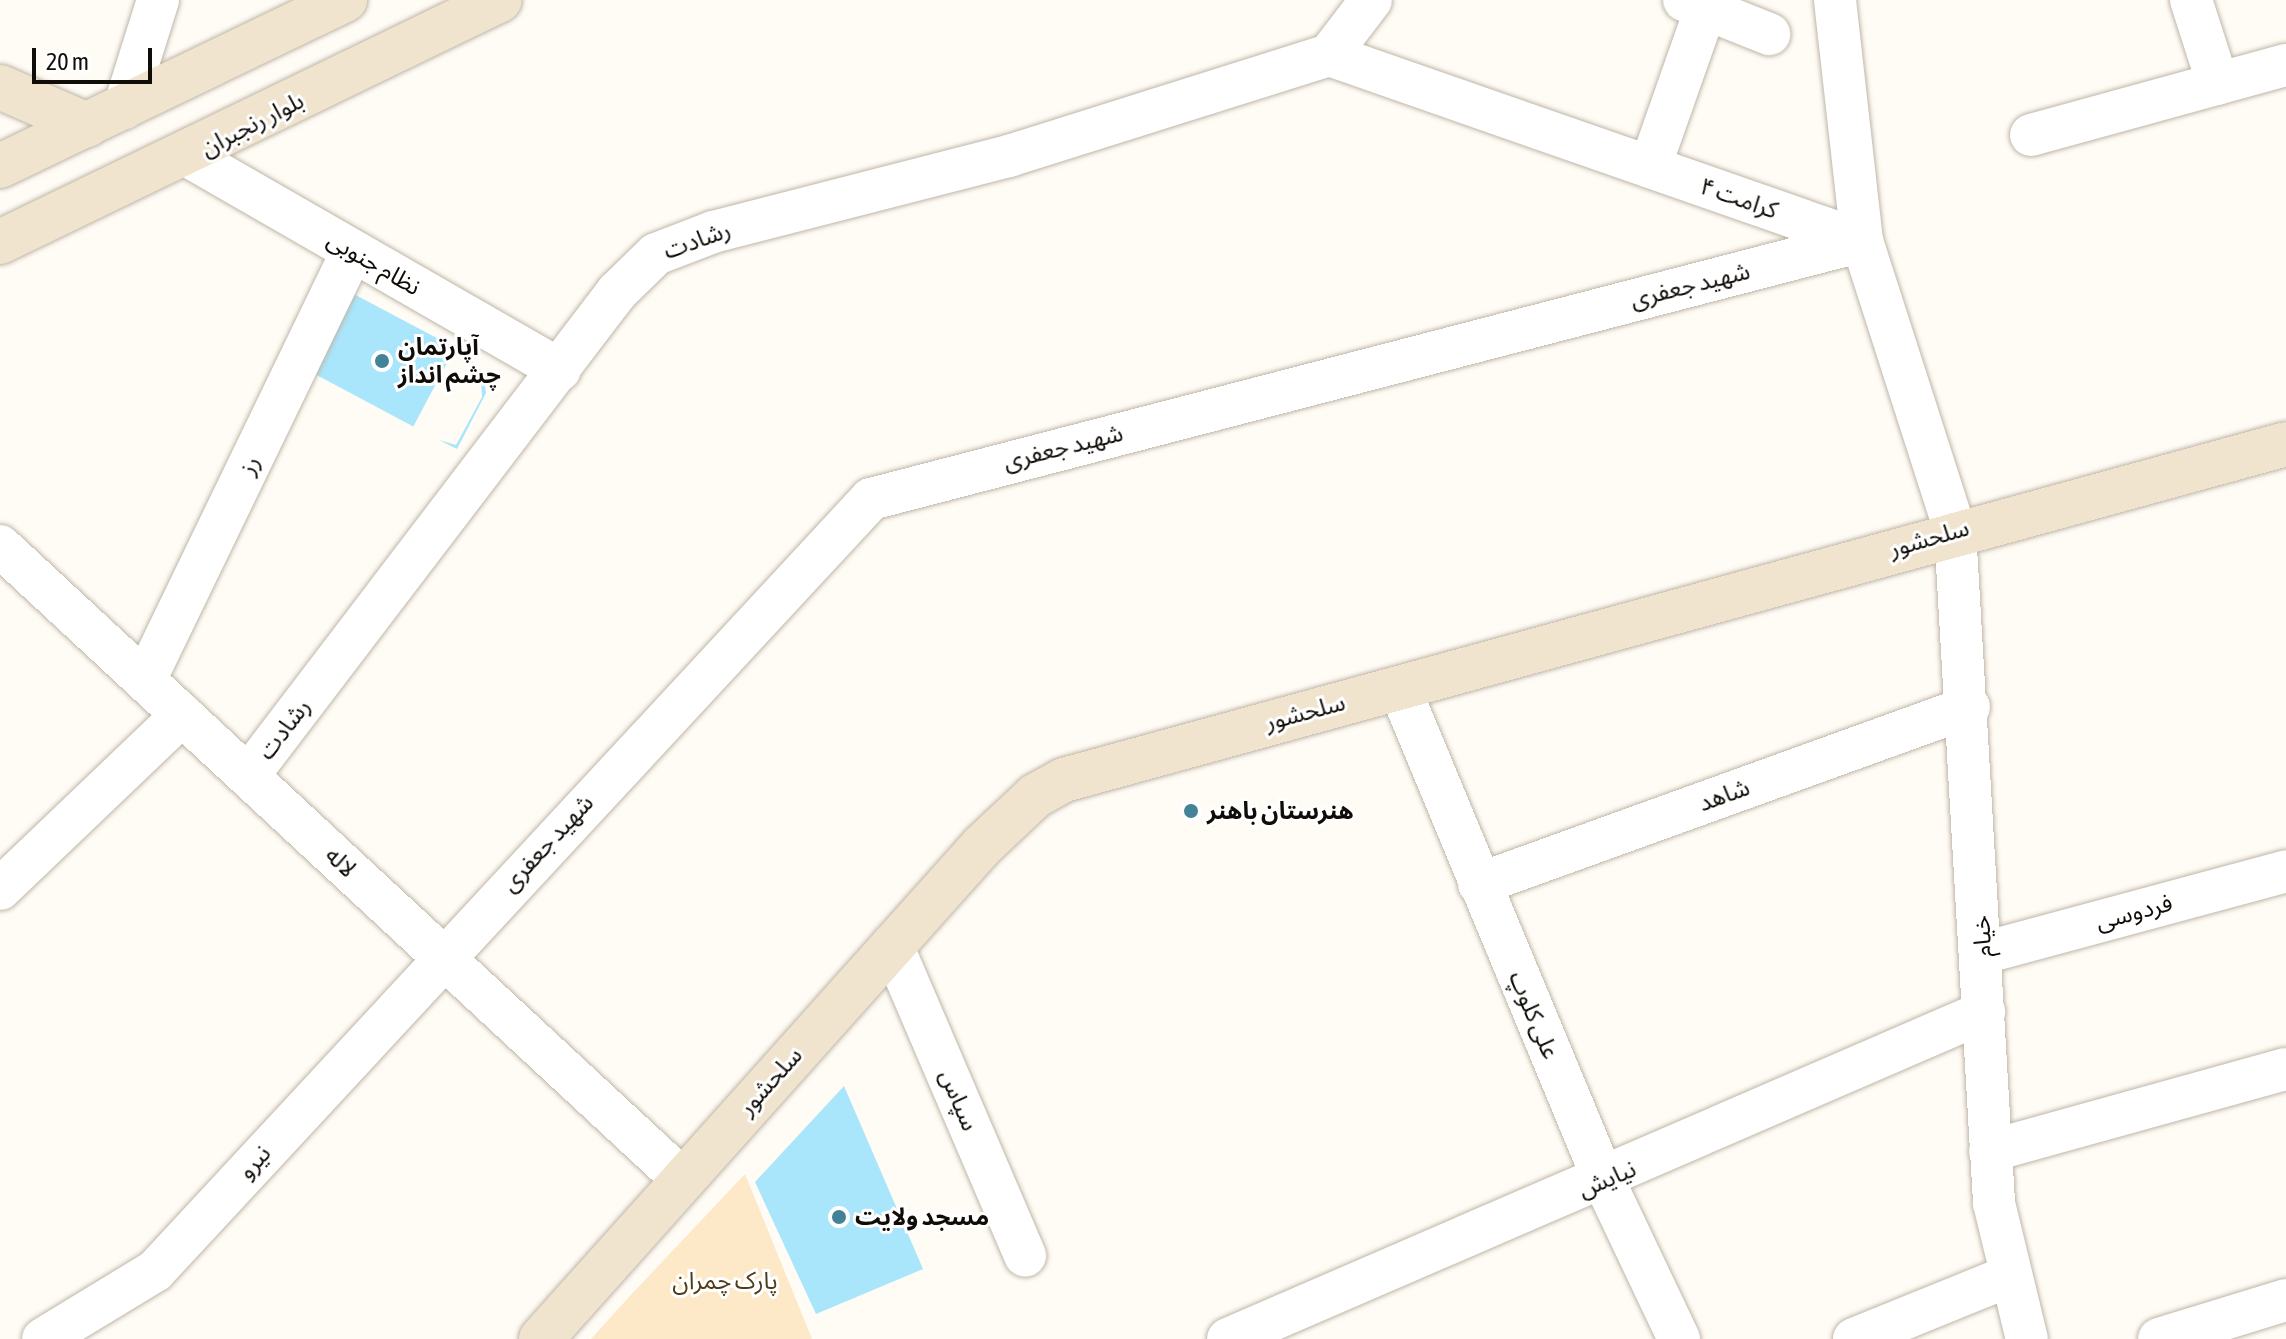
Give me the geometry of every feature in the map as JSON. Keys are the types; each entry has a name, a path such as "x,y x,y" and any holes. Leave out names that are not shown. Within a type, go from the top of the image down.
{"street":[{"path":"106,116 158,0"},
{"path":"0,166 345,0"},
{"name":"بلوار رنجبران","path":"0,242 188,156 500,0"},
{"path":"1329,55 1371,0"},
{"path":"1835,0 1862,241 1955,530"},
{"path":"2191,0 2218,84"},
{"path":"1650,167 1695,4 1769,34"},
{"name":"کرامت ۴","path":"1329,55 1862,241"},
{"name":"رشادت","path":"248,776 643,264 671,245 1009,156 1329,55"},
{"path":"2031,135 2286,65"},
{"path":"0,87 106,116"},
{"name":"نظام جنوبی","path":"188,156 560,370"},
{"name":"شهید جعفری","path":"442,956 871,499 1862,241"},
{"name":"رز","path":"145,680 352,251"},
{"name":"سلحشور","path":"541,1339 982,846 1035,796 1064,780 1955,530 2286,444"},
{"name":"خیام","path":"1955,530 1983,953 1990,1151 2009,1276 2027,1339"},
{"name":"لاله","path":"0,546 682,1179"},
{"name":"علی کلوپ","path":"1399,687 1604,1181 1676,1338"},
{"name":"شاهد","path":"1479,884 1969,707"},
{"path":"0,889 182,715"},
{"name":"فردوسی","path":"1983,953 2286,871"},
{"name":"سپاس","path":"892,945 1025,1256"},
{"name":"نیرو","path":"43,1339 149,1276 442,956"},
{"name":"نیایش","path":"1228,1339 1604,1181 1984,1012"},
{"path":"1990,1151 2286,1069"},
{"path":"1854,1339 2009,1276"},
{"path":"2159,1339 2286,1300"}],"green space":[{"name":"پارک چمران","path":"745,1174 812,1339 591,1339 629,1297"}],"building":[{"name":"آپارتمان چشم انداز","path":"350,292 455,348 413,426 308,371"},
{"path":"470,359 483,374 486,393 457,449 439,440 456,445 482,397 481,375"},
{"path":"844,1086 923,1269 816,1314 755,1182"}],"place":[{"name":"آپارتمان چشم انداز","path":"382,361"},
{"name":"هنرستان باهنر","path":"1191,811"},
{"name":"مسجد ولایت","path":"839,1217"}]}
